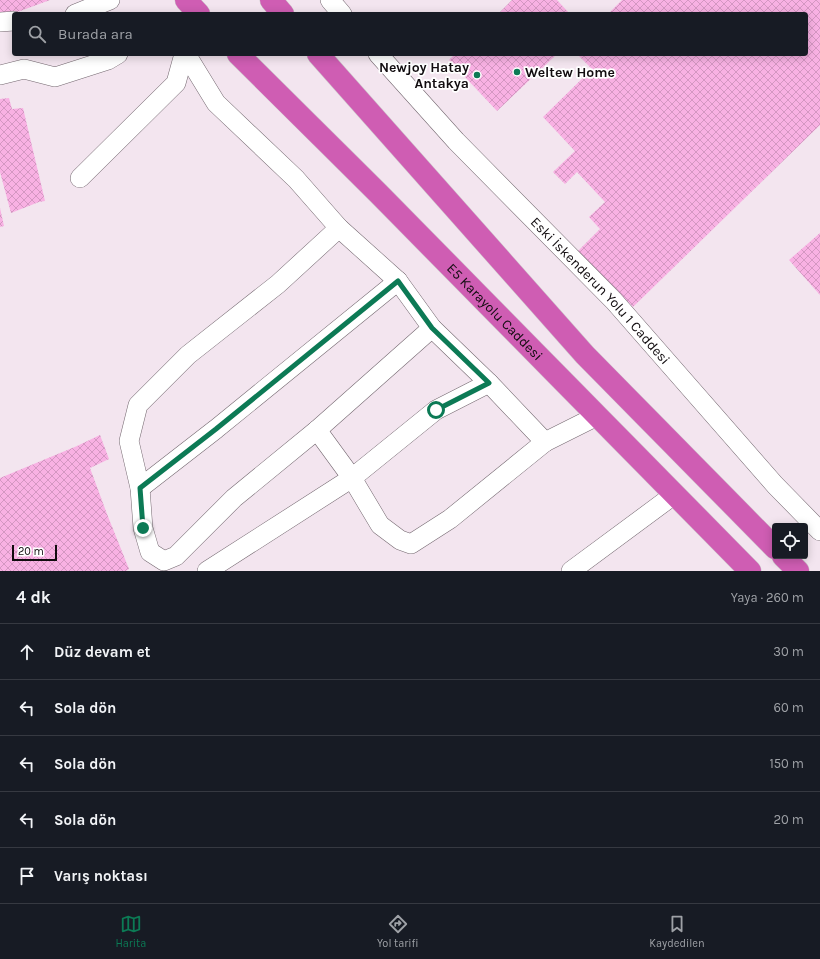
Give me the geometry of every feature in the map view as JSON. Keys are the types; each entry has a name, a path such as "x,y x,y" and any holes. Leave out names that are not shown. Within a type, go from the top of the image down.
{"highway":[{"path":"186,0 197,12"},
{"path":"271,0 281,12"},
{"name":"E5 Karayolu Caddesi","path":"240,56 378,193 674,494 744,569"},
{"path":"320,56 586,355 772,545"},
{"path":"786,559 798,571"}],"street":[{"path":"80,12 110,0"},
{"path":"330,0 340,12"},
{"path":"0,22 12,20"},
{"path":"0,75 24,69 55,77 108,60 115,56"},
{"path":"80,178 176,84 184,56"},
{"path":"186,56 216,103 296,179 339,228 398,281 432,328 489,383 545,442"},
{"name":"Eski İskenderun Yolu 1 Caddesi","path":"380,56 456,141 614,301 775,485 820,531"},
{"path":"339,228 278,284 188,355 138,405 129,441 140,488 143,528 150,552 164,562 176,556 234,498 317,430 432,328"},
{"path":"140,488 216,429 398,281"},
{"path":"207,571 352,478 436,410 489,383"},
{"path":"317,430 352,478 380,525 400,540 411,544 450,520 545,442 597,416"},
{"path":"571,571 674,494"}],"building":[{"path":"0,0 50,0 18,12 12,12 12,14 4,17 0,13"},
{"path":"512,0 557,0 568,12 500,12"},
{"path":"622,0 820,0 820,125 633,307 578,251 600,229 589,217 605,202 577,172 565,184 553,172 575,151 543,117 592,69 579,56 808,56 808,12 610,12"},
{"name":"Weltew Home","path":"453,56 555,56 497,111 449,60"},
{"path":"9,98 12,109 23,108 45,201 11,213 0,172 0,99"},
{"path":"0,208 4,226 0,227"},
{"path":"820,233 820,295 789,260"},
{"path":"100,435 109,459 90,468 129,569 126,571 0,571 0,478"}],"place":[{"name":"Weltew Home","path":"517,72"},
{"name":"Newjoy Hatay Antakya","path":"477,75"}],"route":[{"path":"143,528 140,488 216,429 398,281 432,328 489,383 436,410"}]}
